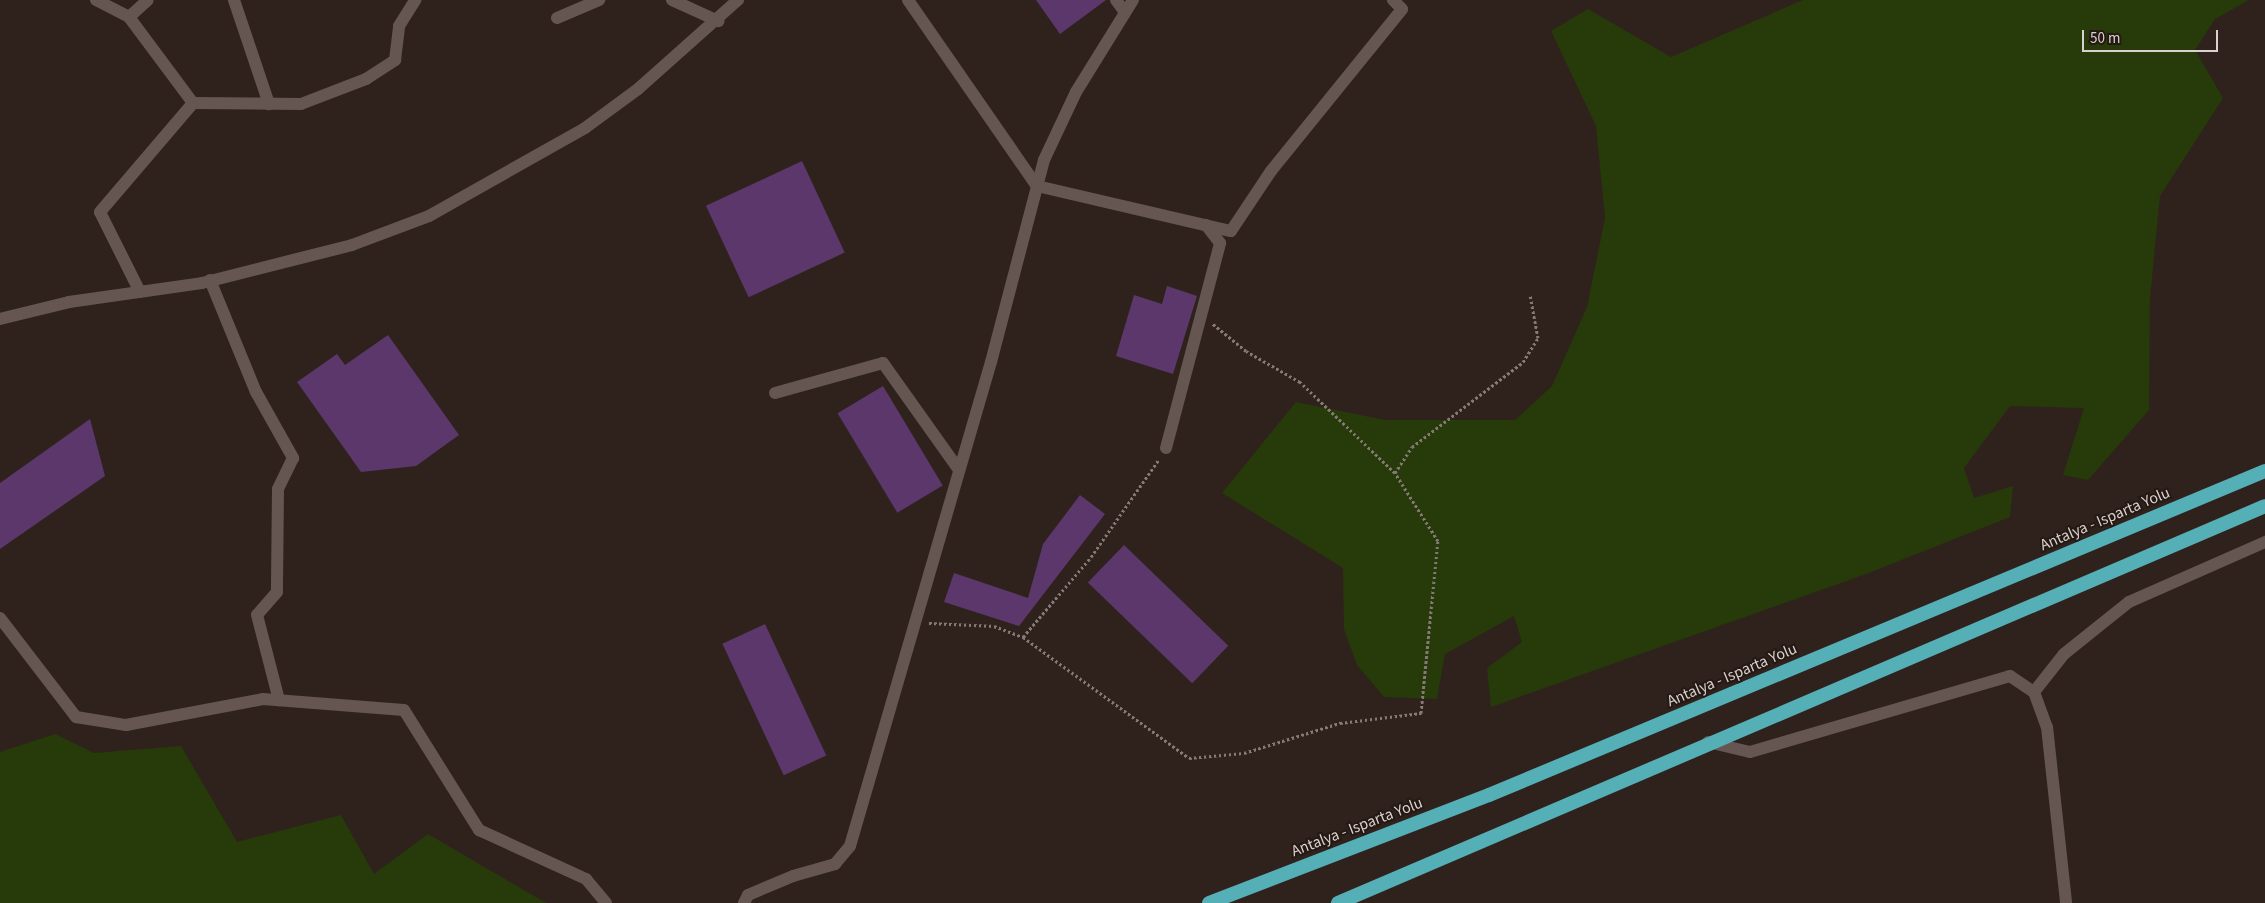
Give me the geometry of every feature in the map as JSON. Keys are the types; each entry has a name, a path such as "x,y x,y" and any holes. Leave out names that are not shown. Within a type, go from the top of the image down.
{"highway":[{"name":"Antalya - Isparta Yolu","path":"1209,903 1489,794 2265,471"},
{"path":"1338,903 1708,742 2265,506"}],"street":[{"path":"96,0 129,17 193,103"},
{"path":"129,17 148,0"},
{"path":"234,0 269,104"},
{"path":"193,103 301,104 366,79 395,60 399,26 415,0"},
{"path":"557,18 599,0"},
{"path":"672,0 718,21"},
{"path":"0,319 210,280 352,244 429,216 585,128 718,21 738,0"},
{"path":"908,0 1037,186 1231,230 1271,171 1402,9 1393,0"},
{"path":"1116,0 1124,11"},
{"path":"744,903 748,895 793,876 835,864 850,846 916,622 1037,186 1076,92 1124,11 1133,0"},
{"path":"140,292 100,212 193,103"},
{"path":"1166,448 1220,243 1206,225"},
{"path":"210,280 256,392 293,458 278,489 277,592 257,615 279,700"},
{"path":"775,392 883,363 959,470"},
{"path":"2034,692 2064,654 2129,602 2265,542"},
{"path":"0,618 76,717 126,725 263,699 404,710 479,830 586,879 606,903"},
{"path":"1708,742 1750,752 2010,676 2034,692 2047,727 2066,903"}],"path":[{"path":"1395,473 1412,447 1523,362 1538,338 1530,295"},
{"path":"916,622 994,626 1023,637 1190,758 1244,752 1340,723 1421,713 1438,541 1395,473 1300,382 1246,352 1202,314"},
{"path":"1023,637 1091,557 1166,448"}],"green space":[{"path":"1803,0 2249,0 2215,19 2195,50 2223,98 2160,196 2150,298 2149,410 2088,480 2063,475 2084,408 2010,406 1964,468 1974,498 2013,486 2010,517 1866,574 1491,707 1487,668 1522,642 1514,616 1445,654 1437,699 1384,697 1357,665 1344,629 1343,568 1222,493 1296,402 1385,420 1515,420 1552,386 1587,307 1605,218 1596,126 1551,31 1588,9 1671,57"},
{"path":"55,734 94,753 181,746 237,842 341,815 374,874 428,834 546,903 0,903 0,752"}],"building":[{"path":"1036,0 1106,0 1060,34"},
{"path":"802,161 845,253 749,297 706,206"},
{"path":"1167,286 1197,296 1173,374 1116,356 1134,295 1162,304"},
{"path":"388,335 459,435 416,466 361,472 297,382 337,354 345,365"},
{"path":"883,386 943,485 897,513 838,413"},
{"path":"90,419 105,476 0,549 0,483"},
{"path":"1080,495 1105,514 1019,626 944,602 954,573 1028,598 1043,544"},
{"path":"1124,545 1228,646 1192,683 1088,582"},
{"path":"765,624 826,755 784,775 722,644"}]}
